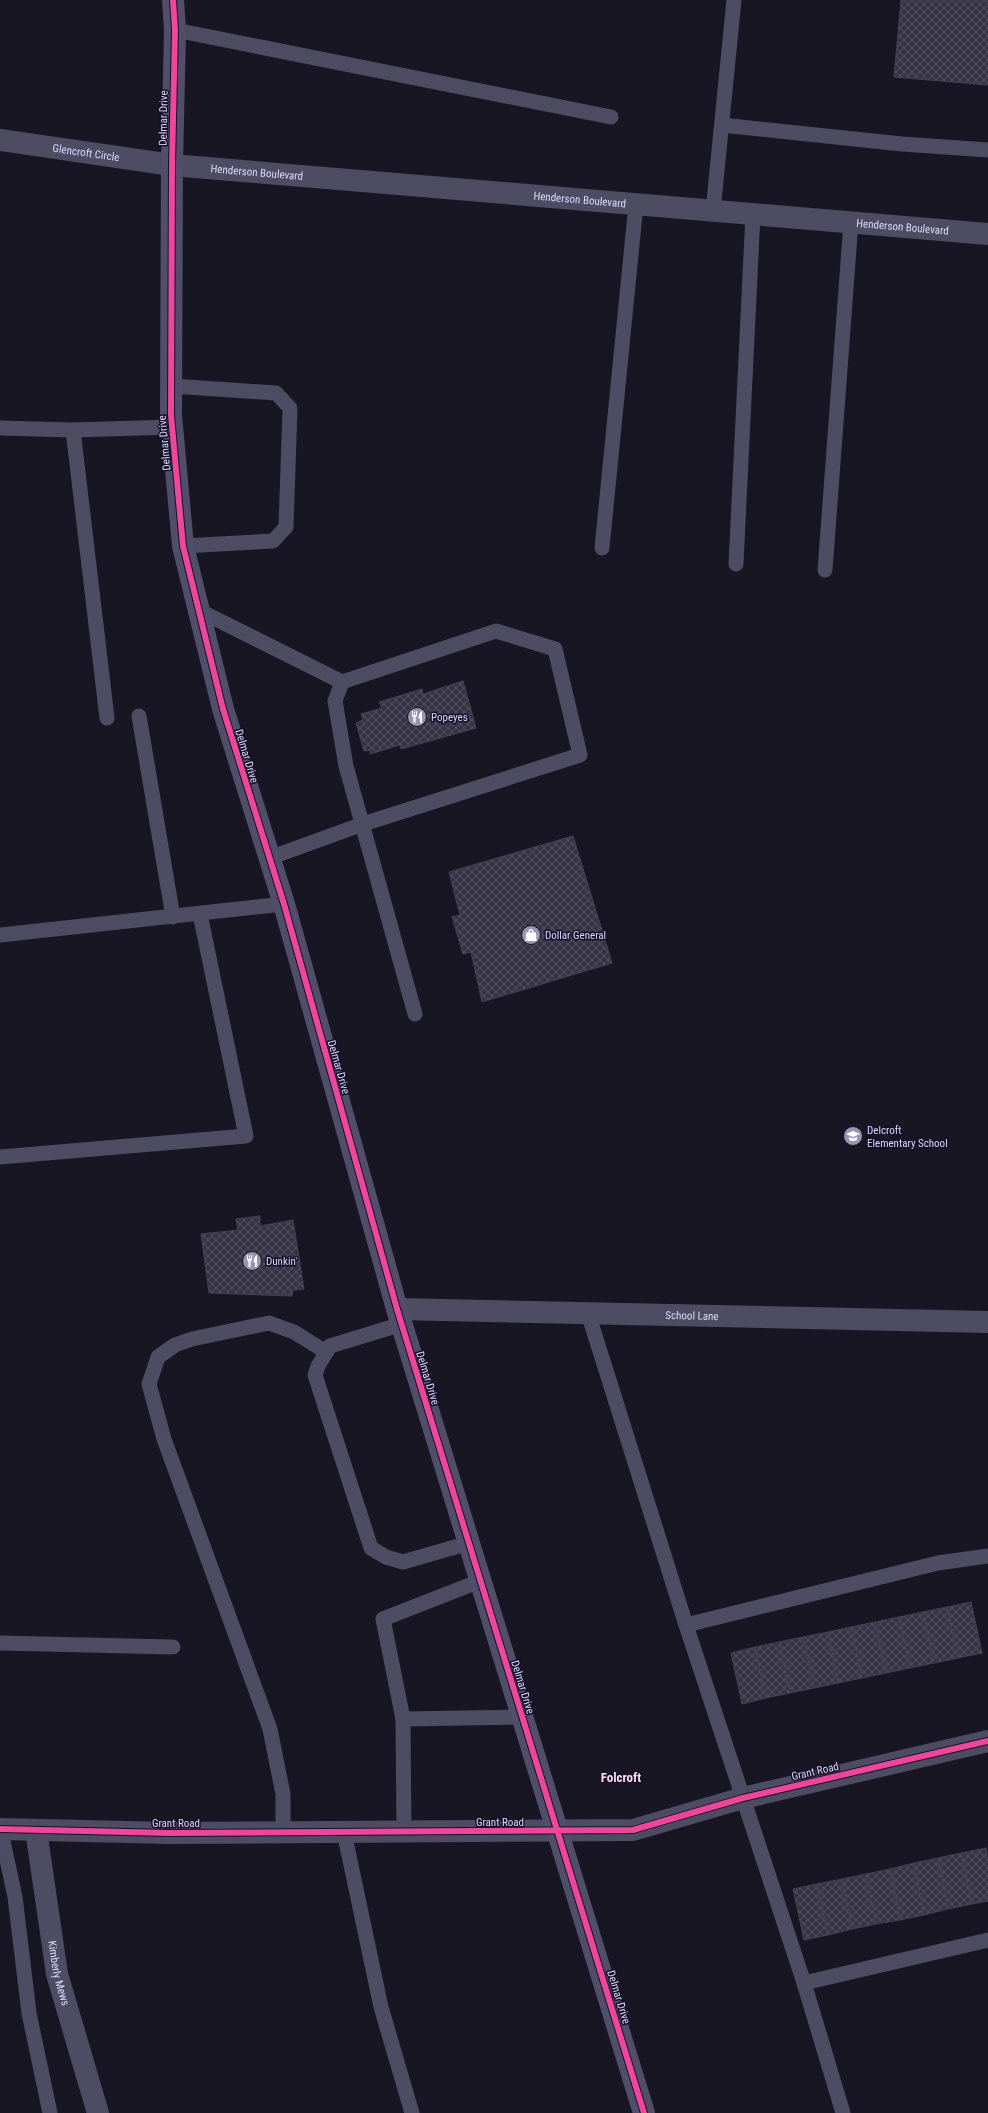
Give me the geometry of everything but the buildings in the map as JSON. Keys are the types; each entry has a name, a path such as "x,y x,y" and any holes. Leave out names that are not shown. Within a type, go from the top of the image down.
{"street":[{"name":"Delmar Drive","path":"173,0 175,30 172,165 172,427 183,546 223,710 284,904 399,1317 644,2113"},
{"name":"Glencroft Circle","path":"0,140 172,165"},
{"name":"Henderson Boulevard","path":"172,165 988,234"},
{"name":"School Lane","path":"399,1317 588,1313 988,1322"},
{"name":"Grant Road","path":"0,1828 169,1833 633,1830 743,1798 988,1741"},
{"name":"Kimberly Mews","path":"36,1830 57,1974 98,2113"}],"lane":[{"path":"714,211 734,0"},
{"path":"175,30 611,117"},
{"path":"722,125 902,144 988,150"},
{"path":"602,548 636,204"},
{"path":"736,564 753,214"},
{"path":"825,570 851,222"},
{"path":"172,386 276,393 290,408 286,527 273,541 183,546"},
{"path":"0,428 73,430 172,427"},
{"path":"73,430 107,718"},
{"path":"198,610 342,682 496,632 555,649 580,755 363,824 269,858"},
{"path":"342,682 334,701 346,766 415,1014"},
{"path":"139,716 173,917"},
{"path":"0,935 284,904"},
{"path":"0,1157 246,1136 200,914"},
{"path":"588,1313 686,1625 804,1983 843,2113"},
{"path":"399,1317 330,1346 318,1366 315,1375 371,1548 386,1557 403,1562 469,1543"},
{"path":"283,1833 283,1794 270,1729 164,1439 149,1384 158,1357 175,1345 192,1339 269,1323 294,1332 326,1352"},
{"path":"686,1625 938,1563 988,1556"},
{"path":"404,1832 403,1719 383,1619 480,1581"},
{"path":"0,1643 173,1647"},
{"path":"403,1719 522,1717"},
{"path":"0,1828 15,1896 29,2012 50,2113"},
{"path":"344,1832 381,2007 412,2113"},
{"path":"804,1983 988,1940"}],"cycle path":[{"path":"173,0 175,30 172,165 171,415 183,546 223,709 284,904 397,1309 644,2113"},
{"path":"0,1829 169,1833 633,1830 743,1798 988,1741"}],"place":[{"name":"Popeyes","path":"417,717"},
{"name":"Dollar General","path":"531,935"},
{"name":"Delcroft Elementary School","path":"853,1136"},
{"name":"Dunkin'","path":"252,1261"}],"district":[{"name":"Folcroft","path":"621,1777"}]}
